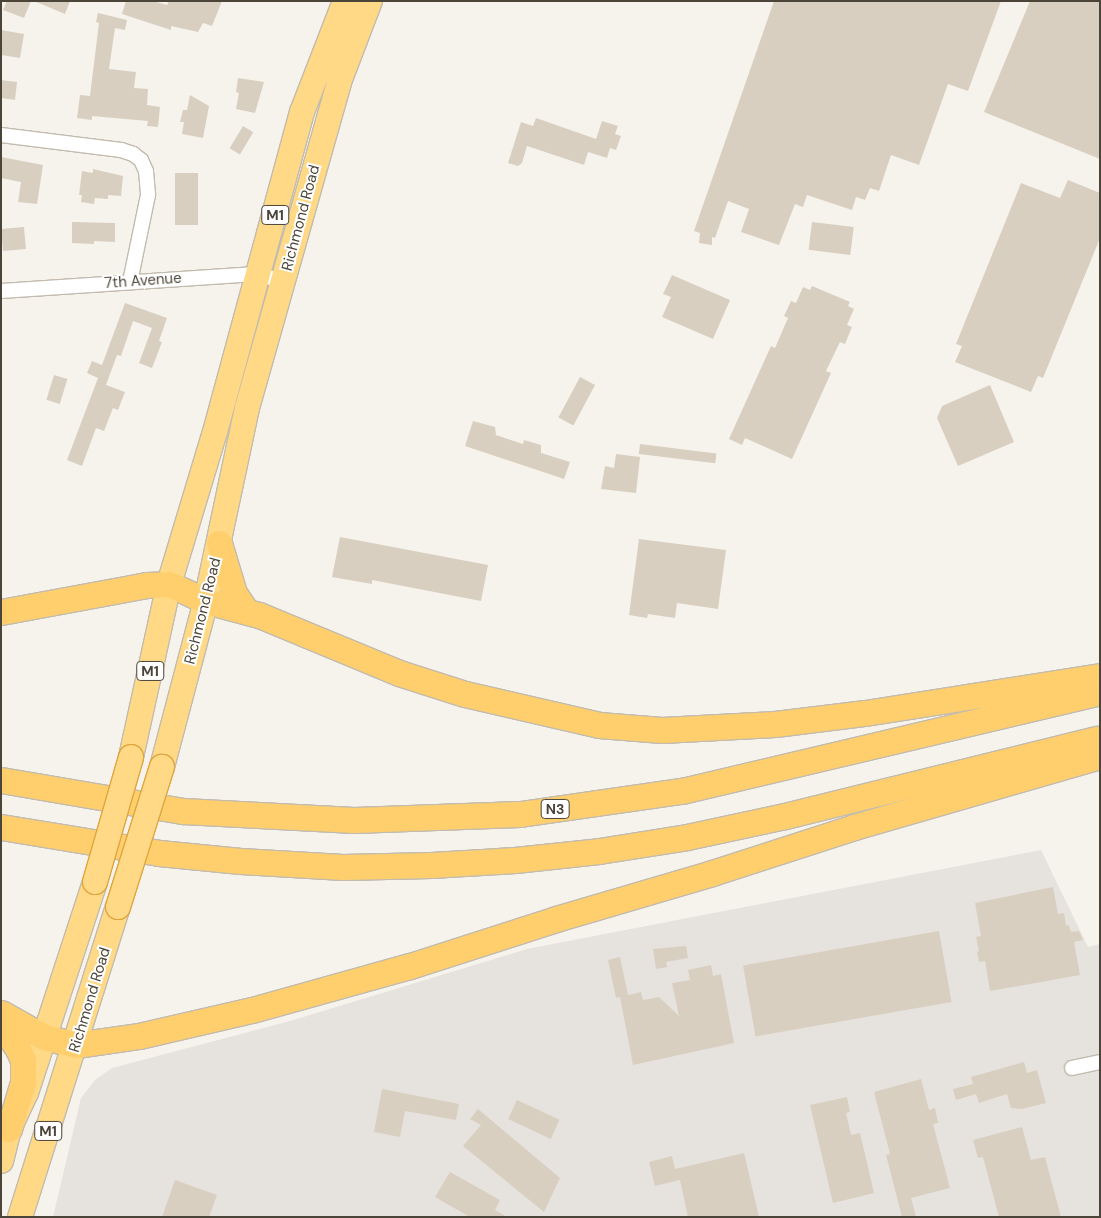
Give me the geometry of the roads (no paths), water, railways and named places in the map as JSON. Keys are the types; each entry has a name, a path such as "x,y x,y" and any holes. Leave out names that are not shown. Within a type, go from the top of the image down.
{"highway":[{"name":"Richmond Road","path":"1,1161 9,1129 26,1093 96,882 132,757 169,584 215,432 302,112 345,1"},
{"name":"Richmond Road","path":"20,1217 76,1045 162,766 206,601 247,408 339,82 370,1"},
{"path":"219,543 234,593 246,611"},
{"path":"1,612 146,585 169,584 206,601 246,611 358,658 424,682 599,725 662,730 774,724 874,712 1100,676"},
{"name":"N3","path":"1,780 182,811 354,820 520,814 686,790 1100,692"},
{"path":"1,826 159,853 241,861 343,867 515,860 600,851 707,833 795,814 1100,739"},
{"path":"1,1013 44,1036 76,1045 139,1036 233,1014 410,966 556,919 712,874 854,827 1100,756"},
{"path":"1,1024 18,1048 23,1060 23,1082 9,1129"}],"street":[{"path":"1,135 121,150 133,154 141,160 146,171 148,195 130,282"},
{"name":"7th Avenue","path":"1,291 259,274 284,282"},
{"path":"1072,1068 1100,1062"}]}
